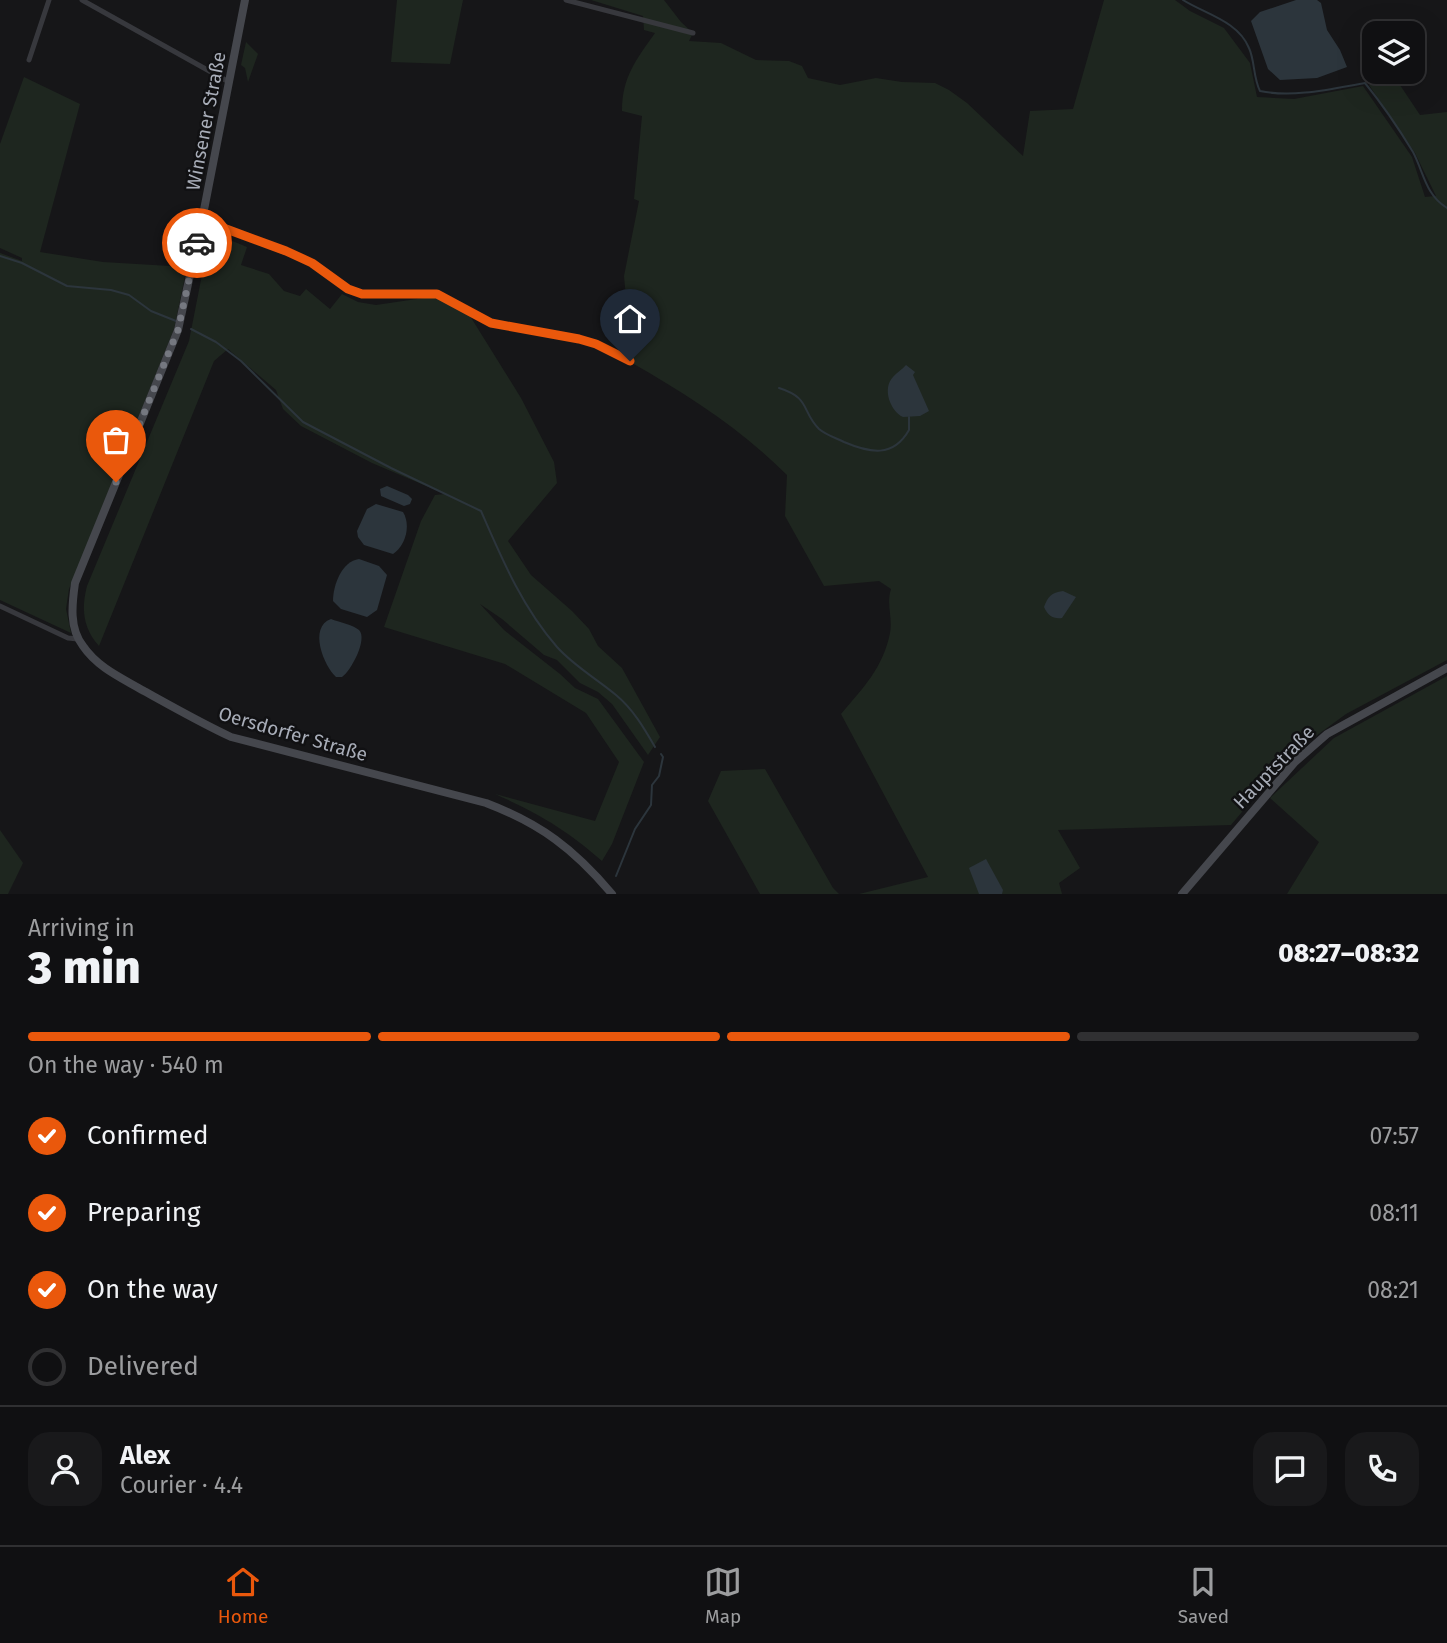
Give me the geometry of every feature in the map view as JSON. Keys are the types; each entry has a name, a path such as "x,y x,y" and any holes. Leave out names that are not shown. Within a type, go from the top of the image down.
{"street":[{"path":"29,61 49,0"},
{"path":"82,0 229,82"},
{"name":"Winsener Straße","path":"178,330 245,0"},
{"path":"566,0 693,33"},
{"path":"202,220 312,263 348,289 362,294 437,294 491,323 579,339 596,344 630,361"},
{"name":"Oersdorfer Straße","path":"178,330 75,583 71,607 78,639 100,665 201,723 231,737 486,803 513,813 536,825 569,849 612,894"},
{"path":"0,606 68,638 78,639"},
{"name":"Hauptstraße","path":"1182,894 1295,761 1327,734 1447,668"}],"shaded area":[{"path":"397,0 463,0 450,64 391,62"},
{"path":"591,0 664,0 693,33 689,41 721,43 756,60 789,61 802,66 808,78 840,85 876,78 935,83 967,103 1023,156 1030,111 1073,109 1104,0 1175,0 1190,11 1224,28 1250,63 1257,97 1294,99 1363,86 1412,157 1425,197 1436,196 1415,153 1369,85 1400,85 1420,115 1447,112 1447,660 1346,714 1290,755 1231,825 1058,830 1080,868 1059,883 1062,894 859,894 928,877 841,714 871,677 887,645 891,622 891,589 879,581 824,586 785,516 787,475 713,414 632,363 624,276 639,201 634,199 642,116 622,111 627,78 655,33 644,30 643,16"},
{"path":"1296,0 1317,0 1321,3 1327,30 1347,67 1317,78 1280,80 1268,69 1251,21 1260,12"},
{"path":"246,42 258,54 248,82 245,68 241,65"},
{"path":"24,77 80,104 40,252 103,262 187,267 174,329 69,589 66,609 71,633 0,600 0,253 22,261 22,258 0,248 0,144"},
{"path":"213,233 247,247 241,265 269,274 284,291 300,296 306,289 330,309 342,294 358,302 376,305 437,296 470,316 521,398 554,462 557,483 508,541 531,575 572,611 589,629 598,646 622,668 660,737 648,755 612,704 598,692 580,683 557,660 544,655 480,604 504,630 575,688 598,699 644,762 612,844 602,861 552,823 495,794 595,821 619,762 586,713 505,664 384,627 421,521 435,495 445,494 372,463 301,426 283,409 276,390 228,349 214,361 99,646 94,639 85,618 87,586 189,341 209,239"},
{"path":"906,365 915,372 913,375 929,411 920,416 903,417 894,410 889,399 890,382"},
{"path":"387,486 408,495 412,499 410,504 404,506 381,496 380,489"},
{"path":"376,504 403,512 405,517 407,529 404,540 393,554 364,545 358,537 357,531 367,509"},
{"path":"359,559 379,566 387,575 377,610 367,617 341,609 333,601 343,569"},
{"path":"1063,591 1076,597 1062,618 1053,617 1044,607 1050,596"},
{"path":"331,619 359,630 361,634 357,655 342,677 336,677 331,672 320,647 320,630 324,623"},
{"path":"1447,676 1447,894 1287,894 1319,842 1270,798 1334,738"},
{"path":"765,769 833,888 839,894 760,894 708,801 721,771"},
{"path":"0,830 23,863 8,894 0,894"},
{"path":"986,859 1003,890 1002,894 979,894 969,868"}],"waterway":[{"path":"1183,0 1220,19 1244,39 1251,53 1260,91 1286,94 1365,83 1413,152 1429,190 1447,208"},
{"path":"0,256 22,263 67,286 111,290 129,295 151,311 176,321"},
{"path":"191,329 216,342 241,361 303,422 481,511 533,616 557,647 622,700 638,719 655,747"},
{"path":"779,388 796,396 822,431 863,449 880,451 896,445 909,430 909,417"},
{"path":"616,876 635,829 651,805 652,785 659,776 663,757 661,754"}],"way so far":[{"path":"116,482 178,330 197,243"}],"route":[{"path":"197,243 202,220 312,263 348,289 362,294 437,294 491,323 579,339 596,344 630,361"}]}
